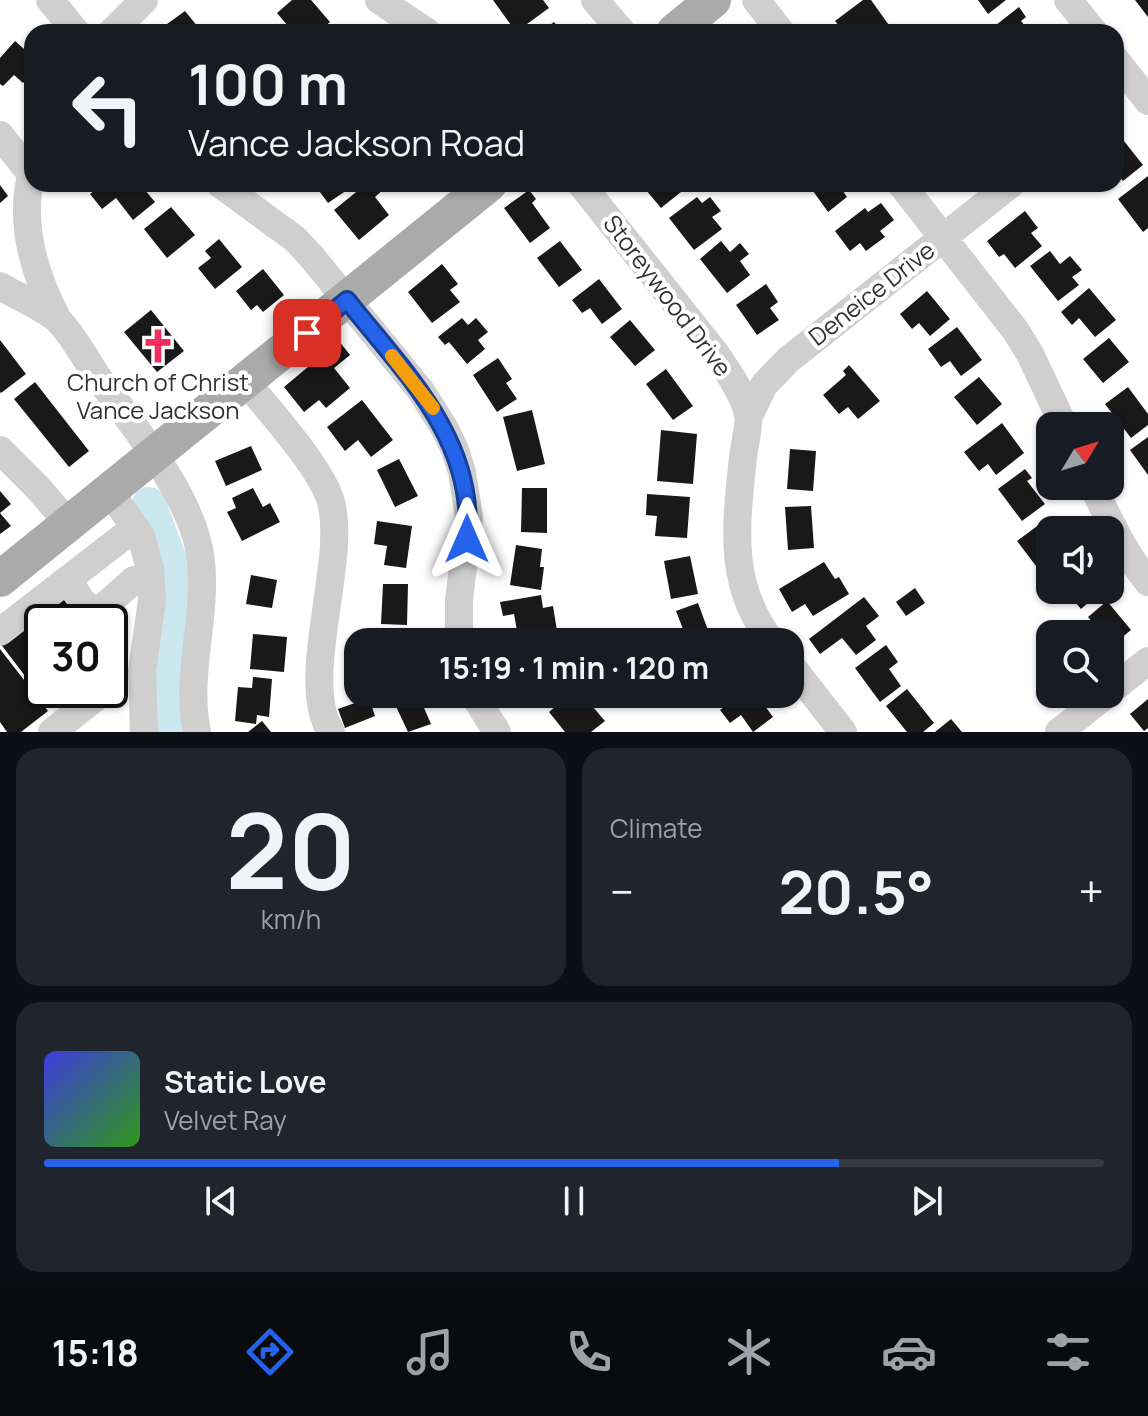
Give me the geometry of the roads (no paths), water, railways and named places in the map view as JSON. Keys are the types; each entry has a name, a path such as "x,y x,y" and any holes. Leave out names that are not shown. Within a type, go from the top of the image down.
{"main road":[{"path":"684,24 713,0"},
{"path":"1,578 479,192"}],"street":[{"path":"50,0 70,24"},
{"path":"120,24 144,0"},
{"path":"379,0 415,24"},
{"path":"595,0 615,24"},
{"path":"756,0 775,24"},
{"path":"1068,0 1088,24"},
{"path":"1124,71 1137,90"},
{"path":"0,135 24,164"},
{"path":"30,192 29,245 42,291 58,320 154,457 188,513 201,559 203,599 193,688 197,732"},
{"path":"231,192 295,239 421,391 446,431 458,461 469,517 459,600 459,628"},
{"name":"Storeywood Drive","path":"587,192 716,354 749,416"},
{"path":"907,192 1016,331 1057,412"},
{"name":"Deneice Drive","path":"749,416 764,385 788,360 1001,192"},
{"path":"0,286 58,320"},
{"path":"246,382 296,444 331,500 334,519 321,661 321,705 325,723 331,732"},
{"path":"749,416 736,522 736,551 747,595 765,628"},
{"path":"0,450 69,524"},
{"path":"110,492 137,529 147,553 151,580 150,619 144,659 144,732"},
{"path":"1100,500 1119,540 1148,582"},
{"path":"36,604 137,529"},
{"path":"1,578 24,604"},
{"path":"69,580 86,606 93,611 99,611 134,580 151,580"},
{"path":"0,632 24,613"},
{"path":"128,672 144,659"},
{"path":"1124,680 1148,661"},
{"path":"804,682 843,732"},
{"path":"52,732 82,708"},
{"path":"482,708 497,732"},
{"path":"1059,732 1089,708"}],"waterway":[{"path":"149,504 174,571 174,631 165,683 170,732"}],"place":[{"name":"Church of Christ Vance Jackson","path":"158,346"}]}
